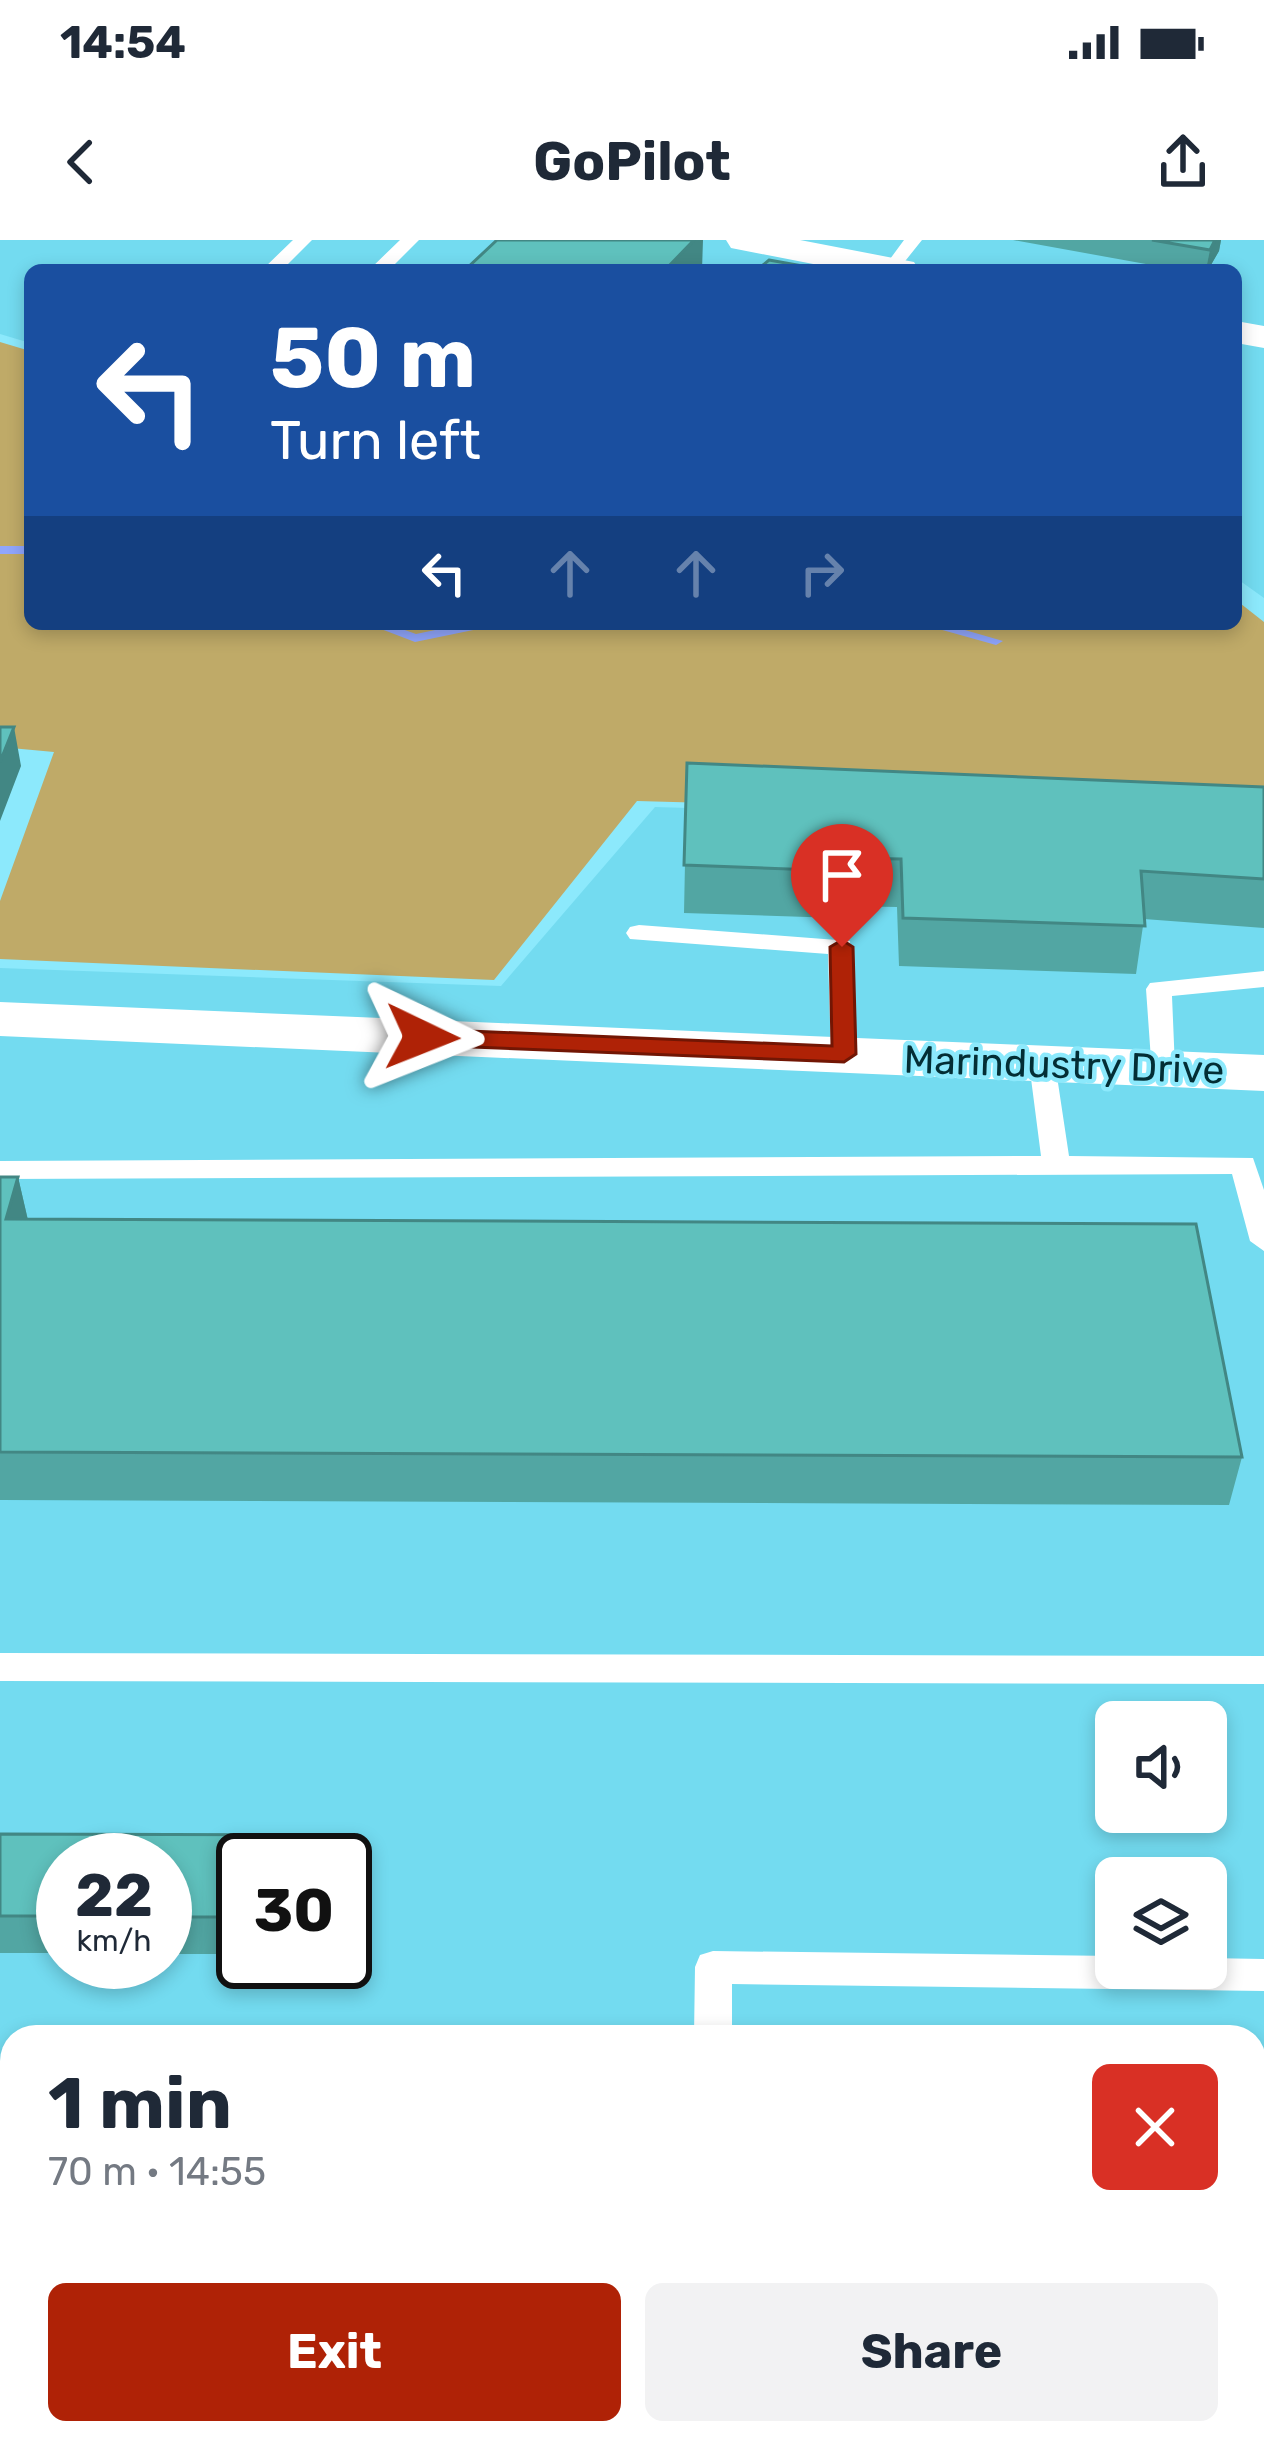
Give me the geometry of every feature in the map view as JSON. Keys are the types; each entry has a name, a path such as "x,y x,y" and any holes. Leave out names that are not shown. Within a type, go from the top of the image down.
{"street":[{"path":"744,240 783,260 901,259"},
{"name":"Marindustry Drive","path":"0,1019 1264,1072"}],"lane":[{"path":"277,264 303,240"},
{"path":"384,264 410,240"},
{"path":"639,933 842,947 844,1054"},
{"path":"1162,1068 1160,989 1264,979"},
{"path":"1042,1063 1056,1165"},
{"path":"0,1170 1243,1165 1264,1240"},
{"path":"0,1666 1264,1670"},
{"path":"713,2025 713,1967 1264,1975"}],"shaded area":[{"path":"0,240 1264,240 1264,598 1242,582 1242,264 24,264 24,341 0,334"},
{"path":"0,342 24,349 24,630 1242,630 1242,605 1264,622 1264,794 1231,817 637,801 494,980 0,959 0,901 54,752 0,747"},
{"path":"1264,802 1264,2025 0,2025 0,968 501,986 655,807 1244,824"}],"building":[{"path":"497,240 694,240 671,264 471,264"},
{"path":"1152,240 1215,240 1210,250"},
{"path":"0,727 14,727 0,762"},
{"path":"687,763 1264,787 1264,879 1141,871 1145,926 903,918 901,859 841,858 841,871 684,865"},
{"path":"0,1177 18,1177 6,1219 1196,1224 1242,1457 0,1452"},
{"path":"0,1834 36,1834 36,1916 0,1916"},
{"path":"192,1835 216,1835 216,1917 192,1917"}],"waterway":[{"path":"0,550 24,550"},
{"path":"392,630 415,638 454,630"},
{"path":"952,630 996,641"}],"route":[{"path":"422,1037 844,1054 842,947"}]}
